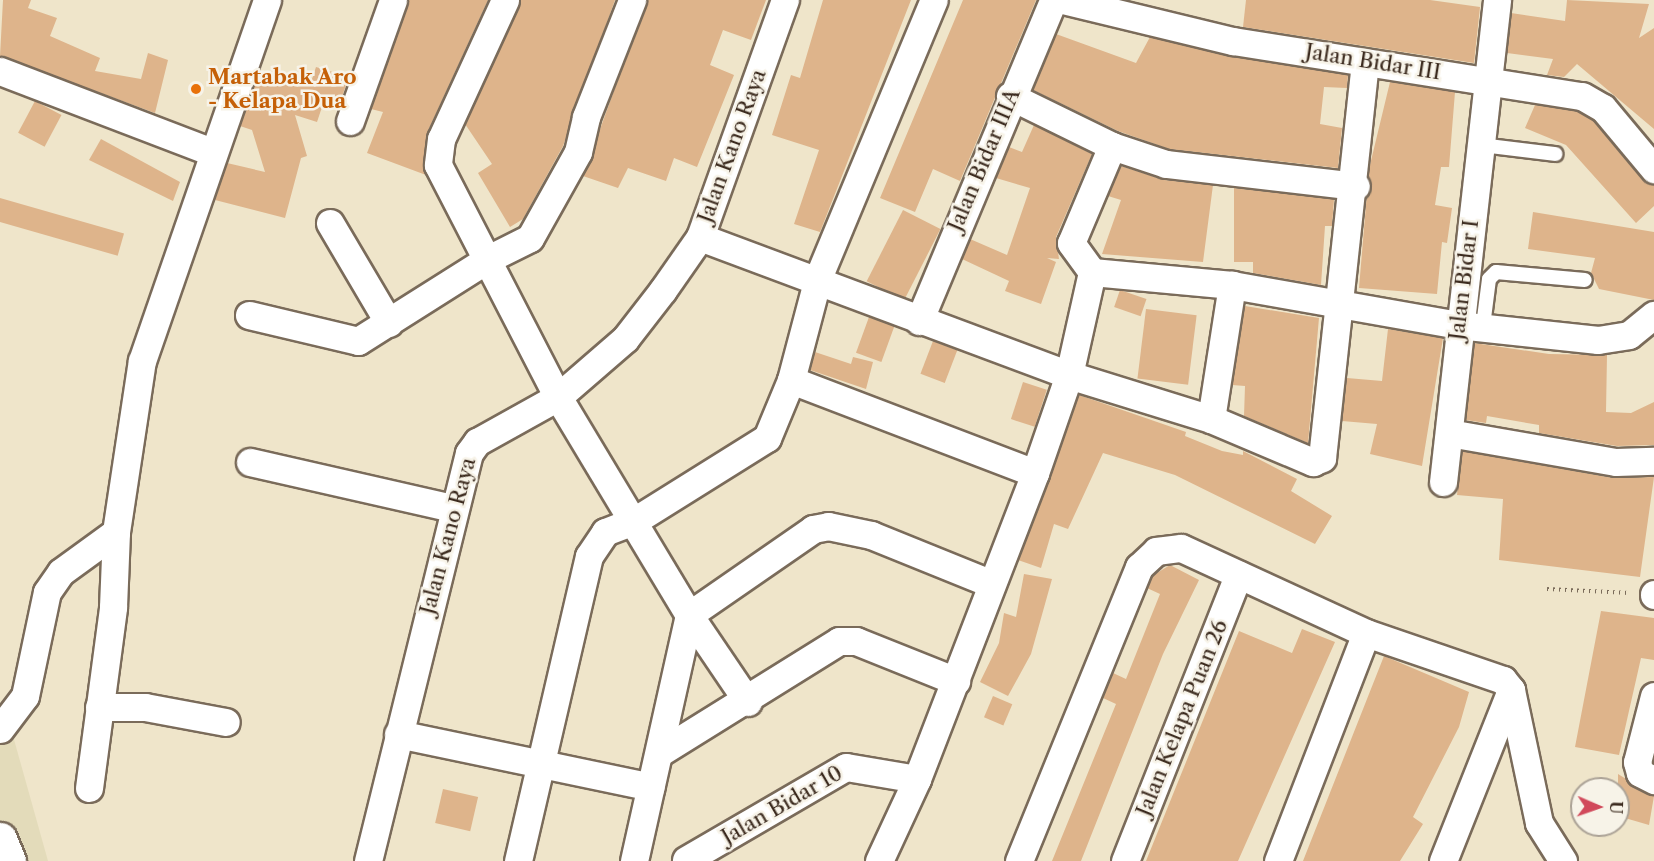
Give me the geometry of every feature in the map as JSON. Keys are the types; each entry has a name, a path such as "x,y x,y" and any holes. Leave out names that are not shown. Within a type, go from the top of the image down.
{"street":[{"path":"89,788 113,607 116,532 142,361 212,152 239,91 267,0"},
{"path":"350,121 393,0"},
{"path":"504,0 441,139 438,165 558,397 689,615 748,702"},
{"path":"249,315 349,342 389,322 486,260 530,238 546,219 578,152 586,117 632,0"},
{"name":"Jalan Kano Raya","path":"368,861 452,508 477,442 558,397 625,339 700,237 784,0"},
{"path":"518,861 539,761 589,556 605,532 634,521 759,445 791,380 818,278 934,0"},
{"name":"Jalan Bidar IIIA","path":"919,321 1010,96 1053,0"},
{"name":"Jalan Bidar III","path":"1064,0 1183,32 1365,65 1489,78 1594,101 1654,170"},
{"name":"Jalan Bidar I","path":"1443,482 1449,433 1470,325 1481,145 1497,0"},
{"path":"700,237 818,278 919,321 1069,375 1211,419 1303,460 1322,458 1356,186 1365,65"},
{"path":"0,71 212,152"},
{"path":"1010,96 1112,146 1166,164 1356,186"},
{"path":"879,861 917,779 956,681 990,583 1035,473 1069,375 1092,272 1071,243 1112,146"},
{"path":"330,223 389,322"},
{"path":"1092,272 1232,285 1340,305 1470,325 1613,339 1654,315"},
{"path":"1211,419 1232,285"},
{"path":"791,380 1035,473"},
{"path":"1449,433 1616,462 1654,461"},
{"path":"250,462 452,508"},
{"path":"634,861 689,615 813,529 828,526 870,535 990,583"},
{"path":"7,722 31,674 47,592 61,572 116,532"},
{"path":"1019,861 1139,567 1156,551 1181,548 1366,633 1503,680 1511,690 1539,823 1563,861"},
{"name":"Jalan Kelapa Puan 26","path":"1125,861 1238,574"},
{"path":"1278,861 1366,633"},
{"path":"659,753 748,702 848,640 956,681"},
{"path":"1443,861 1511,690"},
{"path":"1654,696 1637,762 1640,773 1654,780"},
{"path":"99,707 145,707 226,722"},
{"path":"398,734 539,761 651,787"},
{"name":"Jalan Bidar 10","path":"685,861 846,767 917,779"},
{"path":"0,839 9,861"}],"lane":[{"path":"1481,145 1555,154"},
{"path":"1470,325 1489,279 1496,272 1585,280"}],"path":[{"path":"1547,590 1654,594"}],"shaded area":[{"path":"0,718 13,736 48,861 0,861"}],"building":[{"path":"3,0 31,0 28,8 57,18 50,36 100,58 95,71 141,79 148,53 168,60 155,113 0,56"},
{"path":"408,0 488,0 427,133 426,175 367,153 383,112 371,109"},
{"path":"521,0 615,0 563,146 523,219 510,227 478,173 492,164 465,124"},
{"path":"647,0 766,0 751,40 723,30 710,65 734,75 697,167 674,158 666,181 628,168 618,188 583,176"},
{"path":"823,0 911,0 820,232 794,224 819,150 772,135 791,75 800,78"},
{"path":"963,0 1036,0 960,181 933,169 915,212 880,198"},
{"path":"1246,0 1430,0 1480,7 1474,63 1243,27"},
{"path":"1567,0 1649,4 1639,38 1654,28 1654,129 1577,64 1564,77 1547,75 1553,59 1507,53 1511,13 1565,21"},
{"path":"1056,34 1136,63 1150,37 1348,75 1347,88 1324,87 1320,124 1342,128 1338,168 1169,149 1118,131 1033,90"},
{"path":"316,67 349,77 341,99 326,95 317,122 295,115 307,156 301,158 285,218 215,200 227,163 265,172 252,130 240,126 259,71 310,85"},
{"path":"1390,82 1455,92 1449,167 1441,167 1435,205 1452,208 1447,243 1442,242 1437,294 1359,288 1369,169"},
{"path":"35,101 61,115 45,147 18,133"},
{"path":"1535,105 1577,111 1593,120 1642,179 1654,184 1654,206 1636,223 1566,145 1525,128"},
{"path":"1034,125 1092,154 1056,237 1059,259 1047,258 1056,262 1041,304 1005,291 1009,281 962,259 970,239 1007,255 1030,188 996,178 1009,147 1022,152"},
{"path":"101,139 180,182 173,201 89,160"},
{"path":"1121,166 1164,180 1213,185 1203,262 1102,254 1121,200 1108,196"},
{"path":"1234,188 1334,199 1332,226 1325,226 1321,285 1253,273 1253,262 1234,262"},
{"path":"0,198 124,234 118,256 0,222"},
{"path":"903,210 940,229 904,300 867,281"},
{"path":"1533,212 1654,232 1654,300 1599,289 1591,273 1595,258 1528,249"},
{"path":"1120,290 1146,299 1141,316 1114,307"},
{"path":"1245,306 1319,318 1308,443 1244,416 1245,386 1232,385"},
{"path":"1146,309 1197,315 1188,385 1137,378"},
{"path":"869,317 894,326 881,362 856,353"},
{"path":"1388,329 1443,338 1422,466 1370,454 1377,424 1342,421 1347,378 1382,381"},
{"path":"933,341 957,350 945,383 920,374"},
{"path":"1474,343 1549,354 1607,355 1606,412 1631,413 1654,402 1654,445 1617,446 1539,433 1539,425 1487,416 1486,423 1466,420"},
{"path":"815,352 851,364 853,357 873,362 866,389 810,370"},
{"path":"1023,382 1047,390 1035,427 1011,419"},
{"path":"1079,395 1186,432 1185,436 1222,451 1243,455 1243,451 1297,479 1291,491 1332,516 1315,544 1175,475 1103,453 1068,529 1054,524 1041,568 1018,560"},
{"path":"1462,451 1613,478 1654,477 1640,577 1499,560 1503,499 1457,495"},
{"path":"1170,565 1199,580 1163,654 1081,861 1052,861 1116,704 1103,698 1113,673 1126,679 1160,594 1147,588 1152,576"},
{"path":"1024,574 1052,579 1031,654 1008,696 980,682 999,643 1004,613 1016,617"},
{"path":"1601,611 1654,618 1654,660 1641,658 1619,755 1575,747"},
{"path":"1302,629 1335,642 1238,861 1146,861 1239,631 1292,653"},
{"path":"1384,656 1469,692 1459,727 1413,817 1423,824 1400,861 1303,861"},
{"path":"993,696 1012,704 1003,725 984,717"},
{"path":"1630,781 1654,796 1649,825 1630,819"},
{"path":"443,789 478,797 470,831 435,823"}],"place":[{"name":"Martabak Aro - Kelapa Dua","path":"196,89"}]}
